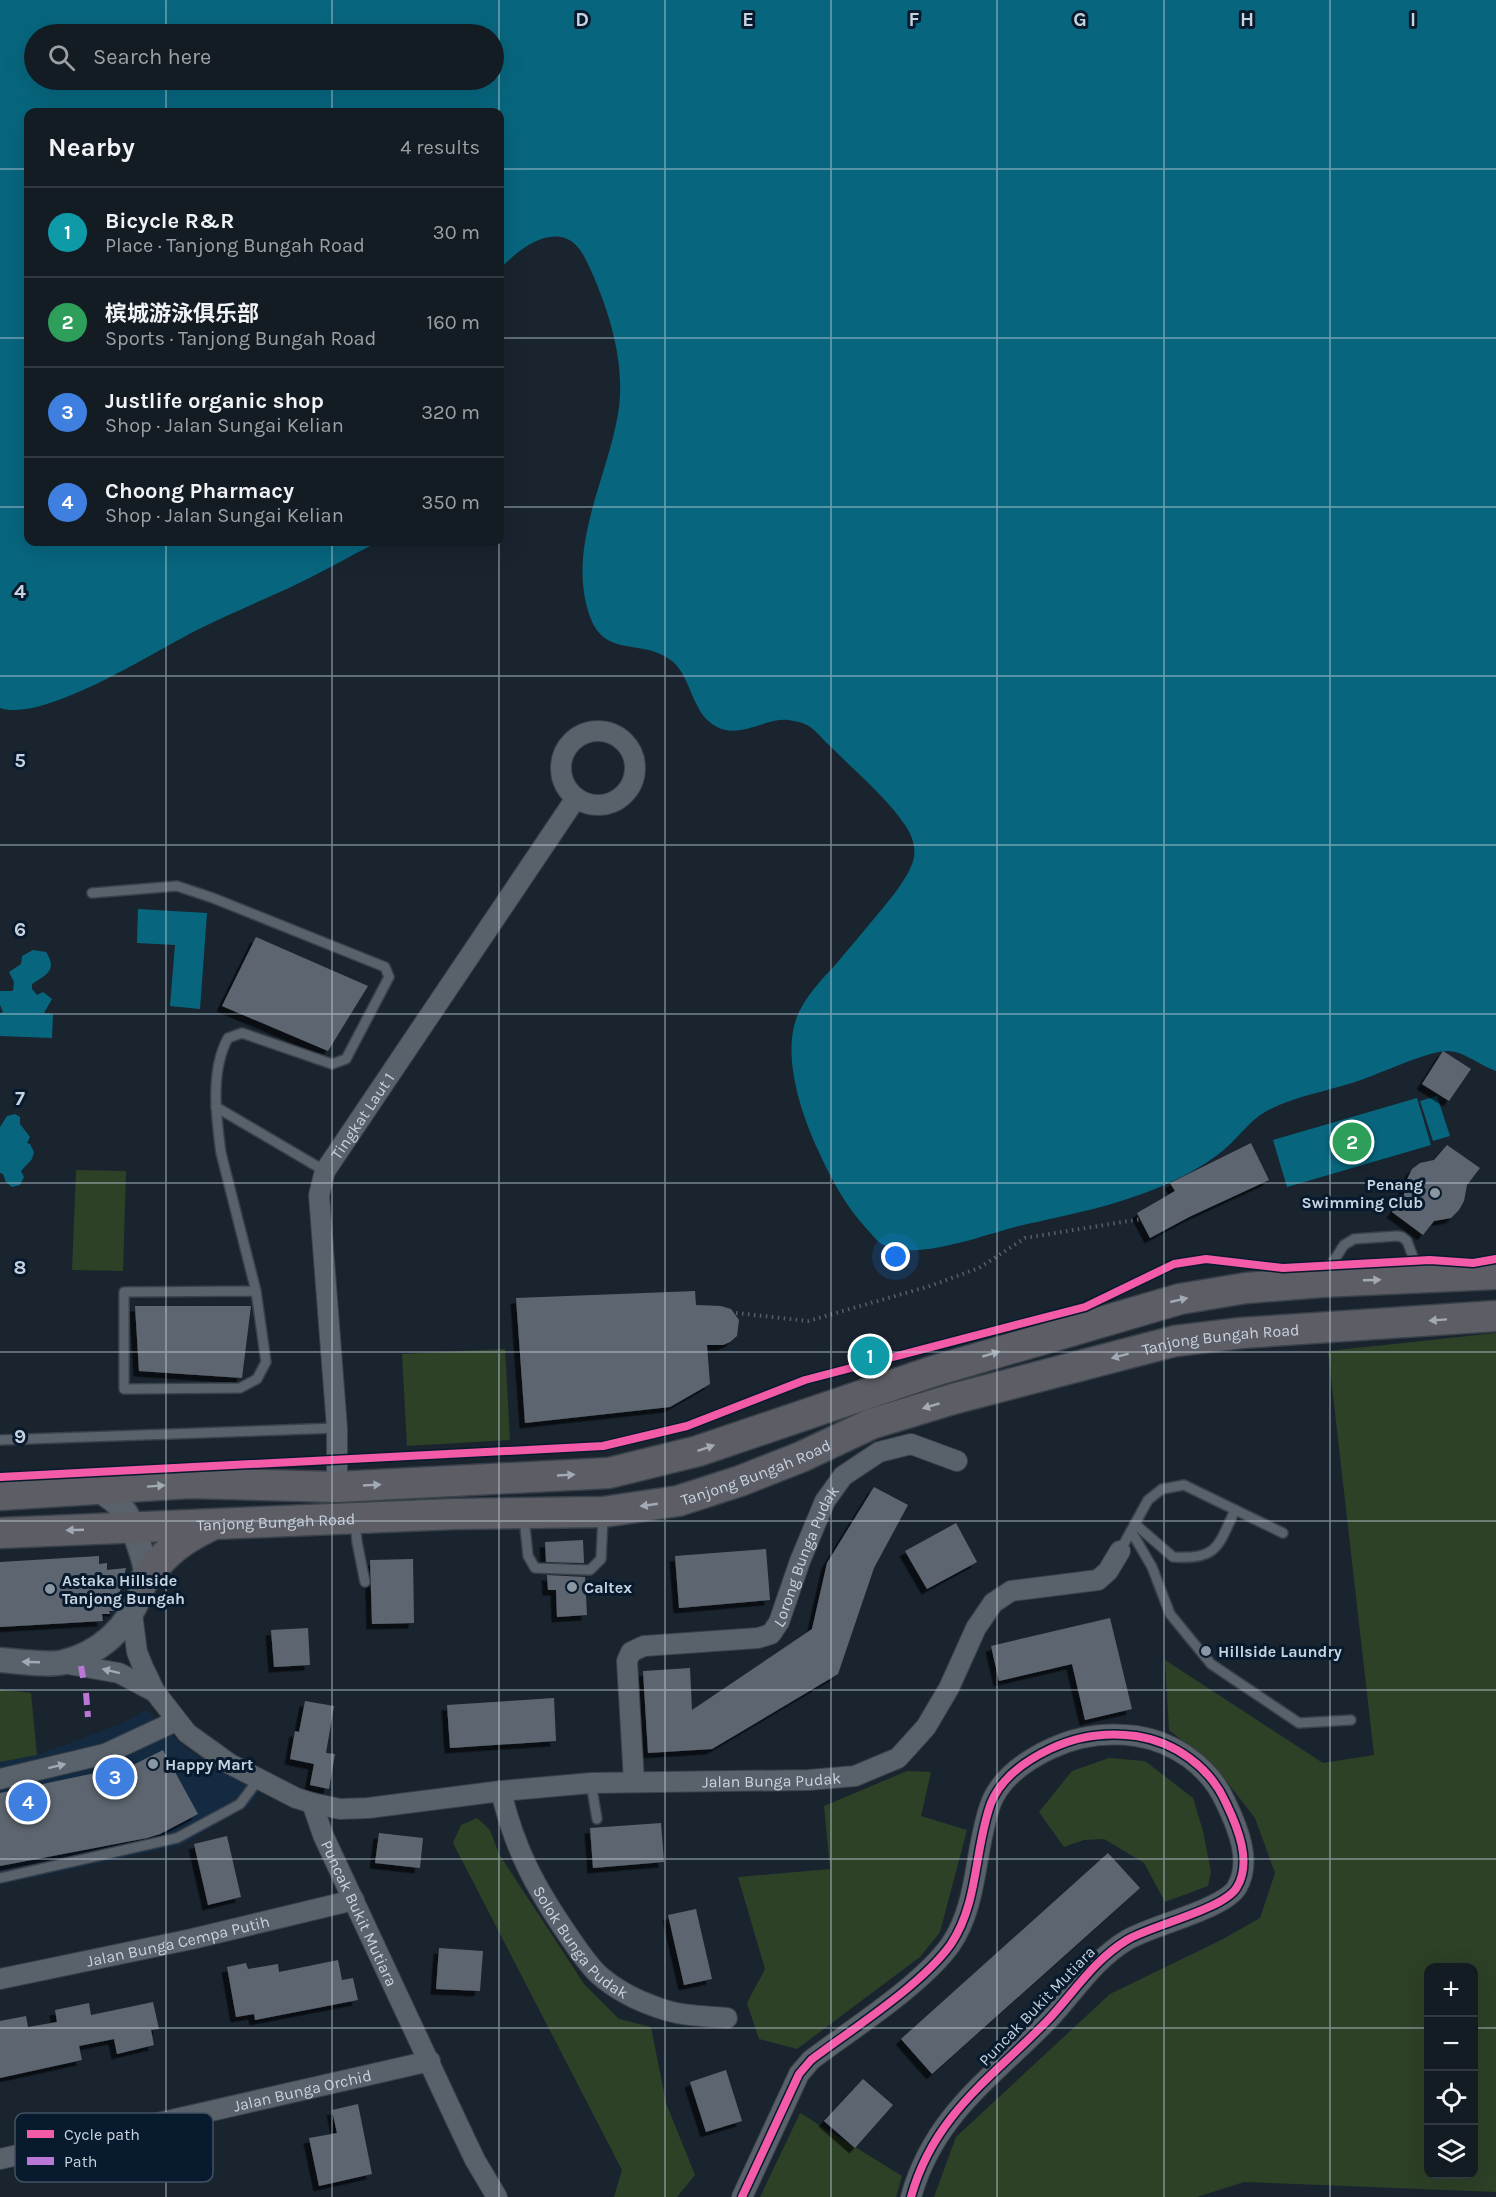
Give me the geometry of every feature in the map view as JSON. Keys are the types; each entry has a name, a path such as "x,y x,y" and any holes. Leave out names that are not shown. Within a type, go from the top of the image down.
{"main road":[{"name":"Tanjong Bungah Road","path":"0,1495 190,1483 337,1487 609,1473 698,1451 934,1371 1180,1299 1246,1288 1321,1282 1496,1274"},
{"name":"Tanjong Bungah Road","path":"0,1533 355,1518 603,1512 678,1501 781,1465 871,1424 953,1399 1175,1341 1240,1333 1496,1316"},
{"path":"146,1578 165,1554 186,1537 215,1524"}],"street":[{"name":"Tingkat Laut 1","path":"337,1487 337,1428 319,1195 325,1171 576,798"},
{"name":"Lorong Bunga Pudak","path":"634,1781 627,1661 631,1652 644,1646 758,1638 771,1634 779,1622 800,1561 825,1501 843,1476 879,1452 910,1444 957,1461"},
{"path":"62,1663 98,1648 123,1626 132,1614 146,1578 142,1555 128,1513 121,1505 98,1490"},
{"name":"Jalan Bunga Pudak","path":"312,1803 340,1809 368,1808 501,1791 591,1783 809,1780 855,1776 898,1758 926,1726 949,1688 976,1628 993,1603 1011,1592 1098,1580 1108,1571 1120,1551"},
{"path":"132,1614 137,1652 142,1667 155,1692 176,1721 206,1749 258,1780 312,1803"},
{"path":"0,1660 62,1663 119,1673 155,1692"},
{"path":"0,1779 105,1754 176,1721"},
{"name":"Puncak Bukit Mutiara","path":"742,2197 799,2074 811,2060 923,1974 950,1945 963,1922 992,1801 1019,1767 1064,1742 1089,1736 1116,1734 1138,1736 1175,1748 1199,1765 1220,1789 1236,1825 1242,1849 1242,1875 1236,1890 1223,1902 1162,1924 1129,1939 1106,1954 1048,2019 965,2100 941,2130 923,2160 911,2197"},
{"name":"Solok Bunga Pudak","path":"501,1791 515,1842 537,1889 576,1946 599,1974 630,1996 660,2009 727,2018"},
{"name":"Puncak Bukit Mutiara","path":"312,1803 323,1835 475,2160 497,2197"},
{"name":"Jalan Bunga Cempa Putih","path":"0,1979 192,1940 354,1900"},
{"name":"Jalan Bunga Orchid","path":"202,2113 430,2061"},
{"name":"Jalan Bunga Orchid","path":"0,2159 15,2156"}],"lane":[{"path":"92,893 177,886 213,898 385,967 389,977 346,1059 340,1063 333,1064 242,1033 228,1038 223,1048 218,1073 216,1107 221,1153 256,1291 266,1362 257,1379 240,1388 124,1389 124,1292 256,1291"},
{"path":"216,1107 325,1171"},
{"path":"1321,1282 1348,1241 1397,1236 1407,1241 1421,1278"},
{"path":"0,1440 337,1428"},
{"path":"1120,1551 1148,1500 1162,1489 1184,1485 1284,1533"},
{"path":"1133,1528 1173,1557 1206,1556 1220,1543 1235,1510"},
{"path":"524,1514 528,1556 535,1568 590,1570 601,1559 603,1512"},
{"path":"355,1518 365,1582"},
{"path":"1133,1528 1152,1567 1170,1614 1211,1665 1299,1723 1351,1720"},
{"path":"0,1878 177,1838 240,1804 258,1780"},
{"path":"591,1783 597,1819"}],"path":[{"path":"736,1313 808,1322 930,1286 979,1268 1024,1238 1141,1219"}],"shaded area":[{"path":"0,0 1496,0 1496,1071 1455,1052 1429,1055 1352,1083 1275,1107 1255,1120 1202,1166 1145,1193 1083,1212 928,1249 893,1249 880,1243 845,1201 818,1150 805,1118 795,1082 792,1045 794,1028 806,999 888,902 906,877 914,859 912,840 907,828 891,807 810,727 802,723 779,720 744,730 726,730 717,727 702,713 684,676 672,661 648,650 614,643 596,628 589,614 583,589 583,564 591,513 618,414 620,378 615,343 606,308 593,275 588,263 573,242 561,237 535,241 519,251 504,265 504,108 24,108 24,546 370,546 300,583 197,630 99,682 43,705 19,710 0,708"},
{"path":"138,909 207,913 200,1009 170,1006 175,945 137,943"},
{"path":"33,950 46,952 51,963 49,971 32,984 32,989 37,995 43,992 52,999 44,1013 53,1014 52,1038 0,1036 0,1013 3,1012 0,1005 0,991 13,991 14,982 9,972 21,964 22,956"},
{"path":"1437,1096 1450,1136 1433,1141 1420,1101"},
{"path":"1417,1098 1431,1145 1287,1187 1273,1140"},
{"path":"15,1114 20,1117 20,1124 30,1137 27,1143 34,1152 32,1159 21,1171 24,1177 20,1185 12,1187 0,1173 0,1127 7,1116"},
{"path":"147,1710 186,1749 259,1792 250,1805 182,1845 0,1885 0,1762 37,1755 118,1725"}],"green space":[{"path":"76,1170 126,1171 123,1271 72,1270"},
{"path":"1496,1333 1496,2192 1244,2182 1197,2197 934,2197 956,2137 1110,1994 1221,1940 1260,1918 1275,1873 1255,1818 1216,1768 1169,1730 1165,1660 1323,1763 1374,1755 1328,1351"},
{"path":"505,1349 510,1440 407,1446 402,1354"},
{"path":"0,1689 31,1693 37,1755 0,1762"},
{"path":"1109,1758 1145,1761 1193,1798 1203,1831 1211,1872 1208,1886 1165,1902 1144,1863 1104,1839 1084,1840 1064,1847 1039,1812 1072,1771"},
{"path":"907,1771 931,1772 921,1816 967,1830 940,1932 920,1957 797,2049 759,2039 747,2003 765,1969 738,1877 830,1869 824,1806"},
{"path":"477,1818 490,1830 499,1854 584,1984 619,2019 651,2027 666,2103 695,2175 677,2197 614,2197 622,2170 453,1843 461,1825"},
{"path":"800,2113 902,2176 896,2197 760,2197"}],"building":[{"path":"256,937 368,986 328,1051 222,1006"},
{"path":"1443,1051 1471,1069 1449,1101 1422,1084"},
{"path":"1251,1143 1269,1180 1150,1238 1137,1213 1175,1191 1170,1183"},
{"name":"Penang Swimming Club","path":"1447,1145 1480,1168 1467,1185 1464,1201 1459,1210 1451,1218 1434,1221 1423,1235 1392,1212 1404,1196 1404,1186 1412,1169 1420,1163 1434,1160"},
{"path":"695,1291 696,1305 721,1306 731,1309 739,1320 737,1336 730,1342 723,1345 707,1345 710,1384 670,1407 525,1423 516,1298"},
{"path":"135,1306 251,1306 242,1378 139,1371"},
{"path":"878,1342 883,1363 862,1366 856,1347"},
{"path":"874,1487 908,1505 874,1568 838,1674 712,1749 648,1753 643,1671 690,1668 692,1710 812,1629 827,1563"},
{"path":"956,1523 977,1562 927,1589 905,1551"},
{"path":"583,1540 584,1563 546,1562 545,1542"},
{"path":"766,1549 770,1600 679,1608 675,1556"},
{"name":"Astaka Hillside Tanjong Bungah","path":"99,1556 99,1564 107,1563 107,1570 126,1568 115,1611 102,1614 103,1621 0,1627 0,1562"},
{"path":"413,1559 414,1623 372,1624 370,1560"},
{"path":"547,1575 585,1577 587,1615 557,1617 556,1590 548,1590"},
{"path":"1110,1618 1132,1709 1085,1720 1072,1664 999,1681 991,1646"},
{"path":"308,1628 310,1665 274,1667 271,1630"},
{"path":"554,1698 556,1741 450,1748 447,1705"},
{"path":"305,1701 334,1706 326,1753 335,1754 329,1789 310,1785 314,1764 290,1759 295,1731 299,1732"},
{"path":"163,1750 198,1814 160,1834 147,1838 0,1866 0,1793 133,1765"},
{"path":"661,1823 664,1862 593,1868 590,1828"},
{"path":"379,1833 423,1838 420,1868 375,1863"},
{"path":"227,1836 241,1897 208,1905 194,1844"},
{"path":"1108,1853 1140,1888 932,2074 901,2039"},
{"path":"696,1909 712,1979 684,1985 668,1915"},
{"path":"439,1948 483,1951 480,1991 436,1989"},
{"path":"338,1960 342,1980 353,1978 358,2000 255,2020 254,2014 236,2017 227,1967 246,1963 248,1969 278,1964 279,1972"},
{"path":"153,2002 159,2029 151,2030 154,2045 117,2054 114,2039 79,2046 82,2060 0,2078 0,2021 26,2016 28,2027 57,2022 55,2010 89,2003 91,2015"},
{"path":"726,2070 742,2121 706,2132 690,2082"},
{"path":"863,2079 893,2105 855,2148 824,2121"},
{"path":"358,2104 372,2174 319,2186 309,2138 337,2133 332,2110"}],"marked path":[{"path":"81,1666 84,1683"},
{"path":"86,1693 88,1717"}],"cycle path":[{"path":"0,1477 603,1446 687,1426 805,1380 1085,1307 1174,1264 1206,1259 1283,1268 1430,1260 1473,1263 1496,1259"},
{"path":"742,2197 799,2074 811,2060 905,1991 951,1944 967,1911 991,1803 1008,1778 1024,1764 1050,1749 1092,1736 1136,1736 1177,1750 1190,1758 1211,1778 1231,1813 1239,1834 1243,1856 1243,1867 1237,1887 1230,1895 1204,1909 1127,1940 1085,1976 1049,2019 987,2079 950,2119 934,2142 921,2168 911,2197"}],"place":[{"name":"槟城游泳俱乐部","path":"1352,1142"},
{"name":"Penang Swimming Club","path":"1435,1193"},
{"name":"Bicycle R&R","path":"870,1356"},
{"name":"Caltex","path":"572,1587"},
{"name":"Astaka Hillside Tanjong Bungah","path":"50,1589"},
{"name":"Hillside Laundry","path":"1206,1651"},
{"name":"Happy Mart","path":"153,1764"},
{"name":"Justlife organic shop","path":"115,1777"},
{"name":"Choong Pharmacy","path":"28,1802"}]}
